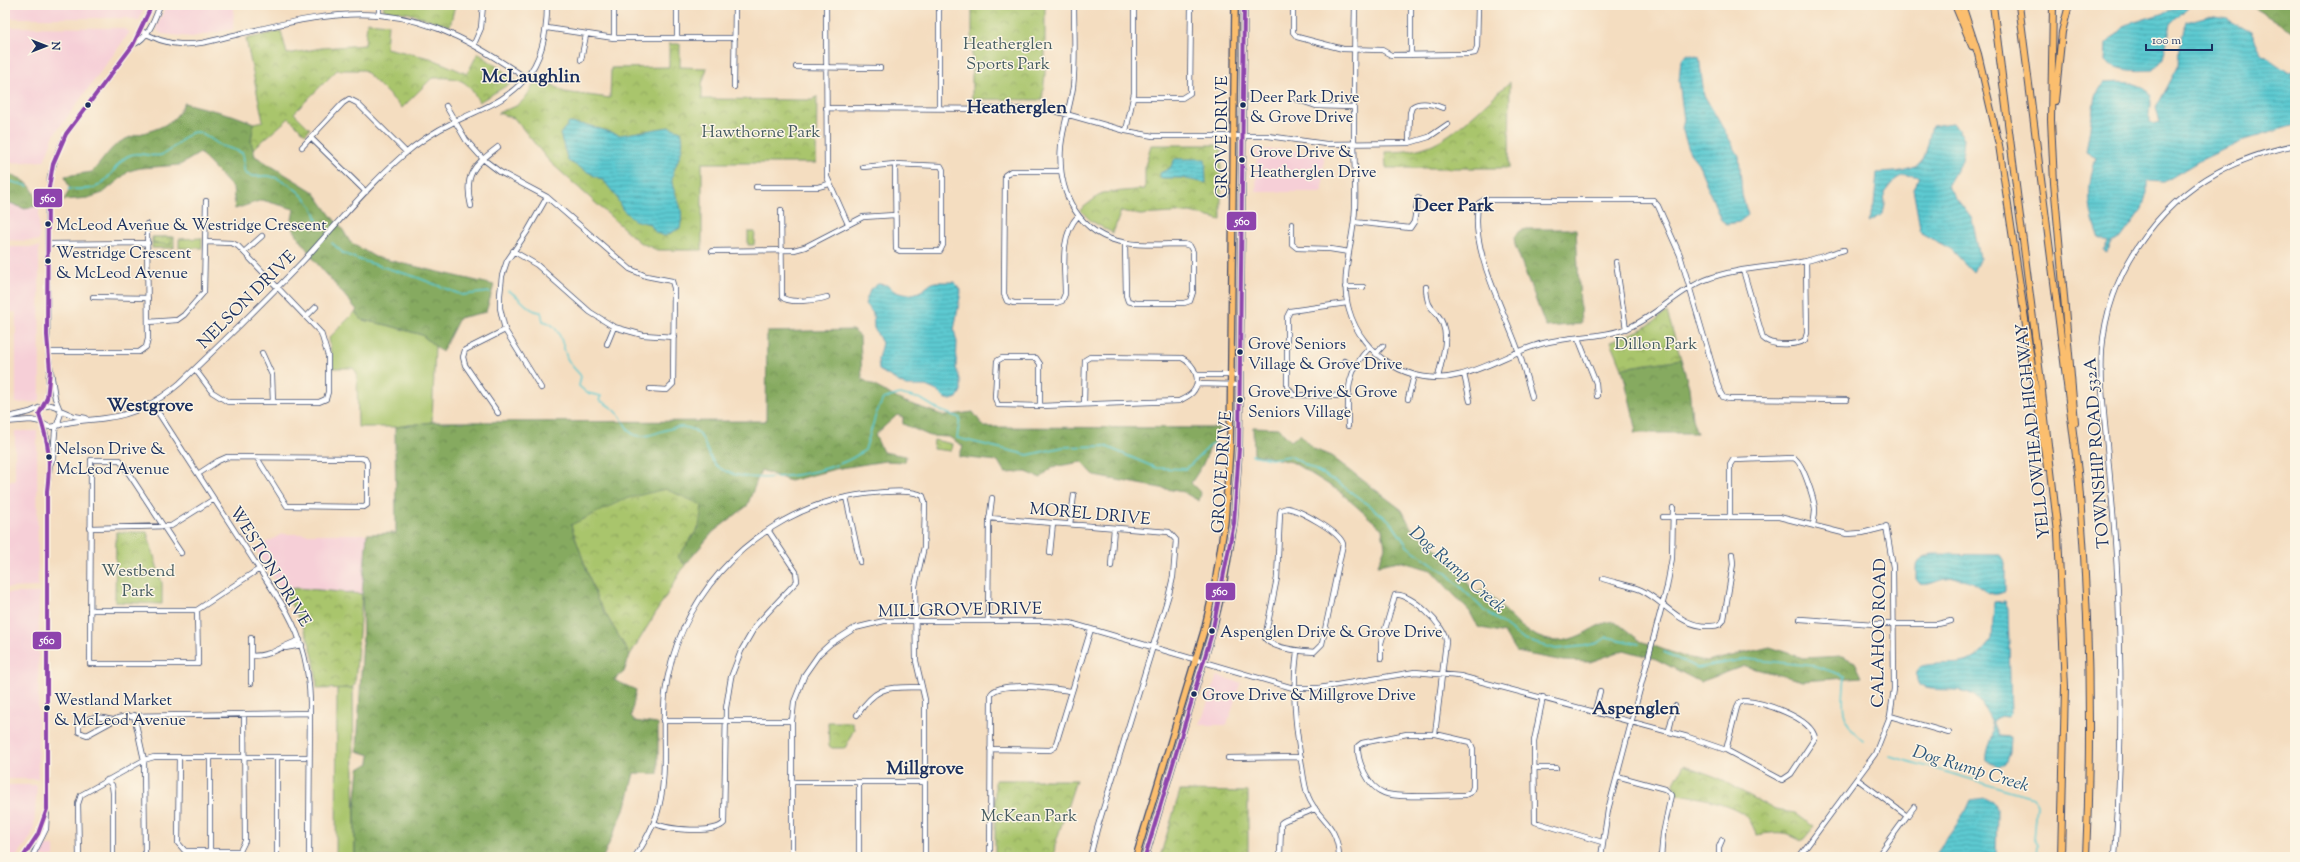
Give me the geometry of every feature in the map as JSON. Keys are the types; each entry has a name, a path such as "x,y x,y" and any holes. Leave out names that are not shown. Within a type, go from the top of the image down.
{"highway":[{"path":"1955,5 1986,85"},
{"path":"1962,5 1986,85 1999,145 2047,469 2053,487"},
{"name":"YELLOWHEAD HIGHWAY","path":"1993,5 2053,487 2060,571 2064,659 2065,749 2061,857"},
{"path":"2019,5 2078,472"},
{"path":"2053,5 2052,120 2058,236 2075,414 2086,568 2090,658 2090,749 2086,857"},
{"path":"2052,120 2062,32 2070,5"}],"main road":[{"name":"GROVE DRIVE","path":"1136,857 1195,661 1215,584 1225,521 1230,467 1235,136 1235,5"},
{"name":"GROVE DRIVE","path":"1145,857 1204,663 1218,610 1234,523 1239,448 1244,5"}],"street":[{"path":"50,465 53,458 57,426 61,417 50,371 48,352 48,193 58,151 78,116 133,45 152,5"},
{"path":"133,45 143,40 160,5"},
{"path":"379,5 379,15"},
{"path":"474,44 481,28 483,5"},
{"name":"NELSON DRIVE","path":"57,426 69,421 128,414 152,403 172,390 277,287 366,192 406,152 455,121 501,101 526,78 537,60 547,28 547,5"},
{"path":"614,5 614,38"},
{"path":"677,5 677,38"},
{"path":"734,5 734,87"},
{"path":"826,5 826,141 829,184 848,224"},
{"path":"939,5 939,107"},
{"path":"1074,5 1073,83 1062,144 1061,171 1066,194 1078,216 1099,234 1125,243 1184,244 1190,246 1193,252 1193,286 1190,301 1184,303 1135,303 1128,301 1126,296 1125,243"},
{"path":"1126,131 1134,98 1134,5"},
{"path":"1134,98 1182,98 1190,94 1191,5"},
{"path":"1293,5 1294,35 1354,50 1382,50 1391,55 1475,53 1477,47 1478,5"},
{"path":"1354,5 1354,222 1345,287 1347,303 1356,328 1369,348 1389,364 1414,375 1438,378 1464,374 1549,341 1578,338 1626,329 1643,320 1690,288 1706,280 1743,270 1806,261 1844,250"},
{"path":"1410,55 1411,5"},
{"path":"140,30 146,34 170,43 190,44 322,16 379,15 426,25 474,44 526,78"},
{"path":"547,28 614,38 735,38"},
{"path":"581,60 586,35"},
{"path":"796,67 880,68"},
{"path":"1296,99 1316,106 1354,107"},
{"path":"302,147 349,100 356,103 406,152"},
{"path":"1409,143 1412,107 1416,104 1432,104 1443,108"},
{"path":"446,106 466,140 483,159 500,172 547,197 630,269 646,276 672,281 674,288 674,384 667,390 650,389"},
{"path":"826,108 1034,108 1068,113 1126,131 1159,137 1268,136 1326,144 1409,143 1429,137 1448,124"},
{"path":"311,138 366,192"},
{"name":"TOWNSHIP ROAD 532A","path":"2115,857 2120,766 2120,644 2115,540 2101,375 2102,346 2110,309 2121,277 2139,245 2160,218 2181,198 2204,181 2234,165 2262,154 2295,145"},
{"path":"471,206 469,177 473,168 498,147"},
{"path":"863,166 895,164 935,164 942,168 942,250 898,250 895,244 895,164"},
{"path":"1061,171 1011,171 1005,175 1004,294 1007,301 1014,303 1056,303 1062,301 1065,294 1065,243 1070,228 1078,216"},
{"path":"756,187 818,187 829,184"},
{"path":"541,388 505,330 500,308 501,282 505,265 527,232 547,197"},
{"path":"1354,222 1410,228 1414,222 1418,198"},
{"path":"1532,397 1518,352 1483,256 1478,209 1479,203 1483,200 1653,200 1657,203 1679,250 1720,392 1725,398 1847,400"},
{"path":"148,322 177,320 202,296 205,284 206,201"},
{"path":"781,210 780,293 783,299 816,300 827,297"},
{"path":"712,251 781,251 802,248 866,216 895,215"},
{"path":"48,352 139,352 148,344 147,224"},
{"path":"1292,224 1292,241 1295,247 1349,252"},
{"path":"244,252 262,236"},
{"path":"195,369 212,392 228,402 319,402 327,395 327,348 321,333 244,252 232,243 206,242"},
{"path":"47,244 148,243"},
{"path":"513,251 537,265 590,312 614,327 643,335 674,337"},
{"path":"1743,270 1764,340 1772,343 1800,342 1805,340 1807,333 1806,261"},
{"path":"1616,262 1626,329"},
{"path":"1345,287 1363,287"},
{"path":"1426,287 1428,304 1442,321 1444,328 1438,378"},
{"path":"93,297 148,298"},
{"path":"1347,303 1290,311 1287,317 1287,386 1290,393 1295,396 1348,396"},
{"path":"306,317 316,307"},
{"path":"607,344 614,327"},
{"path":"498,413 465,365 462,357 465,350 505,330"},
{"path":"1578,338 1596,383 1597,396"},
{"path":"1376,354 1383,346"},
{"path":"1348,426 1348,396 1354,366 1369,348"},
{"path":"262,353 272,376 273,402"},
{"path":"1040,406 1040,364 1036,358 1002,358 997,360 995,398 998,405 1040,406 1084,403 1179,401 1192,393 1197,384 1197,375 1190,362 1182,358 1090,357 1085,360 1084,403"},
{"path":"1344,361 1354,366"},
{"path":"32,857 46,829 47,491 50,465 47,434 39,414 48,394 50,371"},
{"path":"1464,374 1470,401"},
{"path":"1197,375 1240,376"},
{"path":"1408,399 1414,375"},
{"path":"1197,384 1240,384"},
{"name":"WESTON DRIVE","path":"152,403 287,612 301,642 309,676 309,857"},
{"path":"5,418 51,405 60,409"},
{"name":"NELSON DRIVE","path":"60,409 74,416 92,419"},
{"path":"5,422 30,420 42,423 49,427 57,426"},
{"path":"198,474 222,458 257,458 365,459 367,505 364,507 287,506 257,458"},
{"path":"1663,517 1673,517 1730,517 1779,517 1813,525 1815,509 1813,498 1800,462 1793,458 1741,458 1733,460 1730,465 1730,517"},
{"path":"181,553 120,460 91,460 90,664 198,664 197,610"},
{"path":"635,857 654,823 662,791 663,721 669,674 681,635 689,617 706,589 736,555 768,530 813,507 846,497 876,493 913,492 923,496 924,536 922,557 916,579 916,661 925,700 925,857"},
{"path":"1070,524 1074,495"},
{"path":"846,497 860,562"},
{"path":"988,621 989,518 992,498"},
{"path":"90,528 164,528 171,526 214,499"},
{"path":"1287,508 1308,516 1338,536 1343,544 1322,644 1314,652 1297,651 1269,643 1265,638 1276,578 1280,514 1281,510 1287,508"},
{"path":"1601,857 1602,842 1617,776 1662,605 1672,558 1673,508"},
{"name":"MOREL DRIVE","path":"989,518 1169,532 1173,534 1176,540 1173,577 1153,648 1097,829 1090,857"},
{"path":"1050,553 1053,523"},
{"name":"CALAHOO ROAD","path":"1799,857 1875,754 1890,716 1894,689 1894,567 1886,526 1862,533 1847,534 1832,532 1813,525"},
{"path":"1111,566 1114,528"},
{"path":"654,823 668,829 715,829 722,826 725,819 725,721 727,694 741,651 765,613 798,581 796,572 768,530"},
{"path":"1603,579 1642,590 1673,614 1689,623 1707,626 1721,624 1724,619 1731,578 1732,554"},
{"path":"90,610 197,610 259,569"},
{"path":"1381,658 1381,643 1392,599 1398,594 1405,596 1419,606 1444,632 1446,642 1435,734"},
{"path":"1800,619 1893,624 1938,624 1951,621"},
{"name":"MILLGROVE DRIVE","path":"792,857 792,721 796,698 804,674 819,654 846,633 865,625 884,621 1046,621 1091,629 1195,661 1293,688 1319,688 1398,673 1441,674 1489,682 1668,730 1726,750 1782,780 1791,774 1815,738 1812,731 1786,712 1749,702 1739,703 1726,750"},
{"path":"990,749 1053,749 1056,744 1091,629"},
{"path":"251,638 251,683"},
{"path":"251,656 263,656 285,648 292,643 301,642"},
{"path":"1297,651 1293,688 1294,718 1306,790 1315,808 1333,830 1337,840 1340,857"},
{"path":"858,714 867,701 880,690 891,688 922,687"},
{"path":"990,857 990,699 994,690 1000,687 1040,687 1071,691"},
{"path":"1595,711 1600,691"},
{"path":"1543,697 1535,727 1535,822 1602,842"},
{"path":"1668,730 1675,706"},
{"path":"179,757 178,844 185,851 240,851 245,841 244,714"},
{"path":"113,720 92,716 80,725 79,732 87,735 113,720 134,715 310,714"},
{"path":"134,715 144,760 145,857"},
{"path":"1890,716 1949,733"},
{"path":"663,721 792,721"},
{"path":"1407,734 1435,734 1471,744 1473,787 1469,793 1389,795 1379,790 1364,771 1358,750 1360,744 1407,734"},
{"path":"79,857 78,804 80,795 144,760 154,757 309,757"},
{"path":"210,757 210,850"},
{"path":"1228,758 1301,757"},
{"path":"277,758 277,857"},
{"path":"1534,768 1556,768"},
{"path":"1617,776 1665,789 1671,795 1663,834 1661,857"},
{"path":"1857,779 1906,816"},
{"path":"107,780 112,785 113,793 113,857"},
{"path":"792,782 925,782"},
{"path":"859,782 859,857"},
{"path":"1877,857 1914,807"},
{"path":"1280,857 1281,823 1288,818 1305,815 1315,808"},
{"path":"23,857 33,844 46,818"},
{"path":"1719,857 1719,847 1722,840"}],"shaded area":[{"path":"5,5 145,5 139,21 126,18 5,18"},
{"path":"166,5 234,5 233,29 192,37 162,34 158,31 157,27"},
{"path":"5,27 122,28 130,32 54,135 44,161 5,163"},
{"path":"1287,149 1304,153 1324,153 1323,192 1256,192 1257,150"},
{"path":"5,201 25,209 39,205 39,241 5,240"},
{"path":"5,247 39,247 40,399 37,402 16,403 16,312 5,312"},
{"path":"15,431 37,431 38,587 5,588 5,481 15,481"},
{"path":"282,534 367,534 362,594 298,588 282,590 255,549"},
{"path":"5,593 39,593 38,779 5,779"},
{"path":"1217,676 1242,683 1240,684 1227,725 1200,725"},
{"path":"5,785 37,785 34,826 31,837 16,857 5,857"},
{"path":"46,846 54,846 54,857 38,857"}],"green space":[{"path":"383,5 455,5 450,26 408,13 384,10"},
{"name":"Heatherglen Sports Park","path":"972,5 1045,5 1045,75 1042,100 972,99"},
{"path":"2249,5 2295,5 2295,33"},
{"path":"367,22 388,24 386,48 430,58 467,74 478,53 516,80 479,102 470,88 461,81 449,78 432,78 402,108 364,70 337,70 294,113 310,129 305,134 289,118 253,149 251,141 254,123 263,121 246,39 281,31 287,54 322,48 365,45"},
{"name":"Hawthorne Park","path":"669,44 680,44 680,67 707,68 702,84 702,99 813,100 817,96 816,163 702,163 702,250 657,250 639,242 549,161 514,118 498,113 514,107 524,100 537,75 564,92 610,98 611,68 669,67"},
{"path":"1510,82 1509,168 1386,168 1385,152 1417,149 1439,141 1471,117"},
{"path":"184,103 232,115 254,123 251,141 255,156 314,192 343,230 350,242 375,257 494,285 486,312 459,318 442,352 422,335 387,325 362,320 355,312 357,310 315,261 297,235 291,225 294,209 262,200 235,209 233,188 200,153 180,165 140,168 129,171 103,193 88,198 64,200 70,189 65,176 92,172 110,150 117,144 135,135 163,126 171,121"},
{"path":"1151,145 1221,145 1221,220 1190,212 1140,215 1121,211 1113,233 1091,221 1080,210 1102,193 1145,189 1145,166"},
{"path":"5,173 27,183 34,192 39,205 25,209 5,201"},
{"path":"1527,229 1576,229 1581,324 1546,327 1515,245 1514,237 1519,231"},
{"path":"748,232 755,232 754,245 748,245"},
{"path":"152,237 174,237 174,248 152,248"},
{"path":"153,237 171,237 171,245 153,243"},
{"path":"202,238 202,248 179,248 179,239"},
{"path":"355,312 362,320 387,325 422,335 435,346 432,422 395,427 358,427 357,373 353,368 333,368 329,338"},
{"name":"Dillon Park","path":"1667,312 1681,359 1622,368 1611,341 1643,329"},
{"path":"852,330 860,336 862,379 900,400 945,416 973,412 984,427 1219,428 1202,466 1191,483 1201,493 1199,501 1183,492 1095,476 1082,462 1052,467 1041,478 1026,472 1005,473 998,461 959,457 963,446 949,437 930,436 903,424 903,417 897,415 875,435 883,452 906,456 905,462 885,461 835,469 790,481 761,470 747,506 713,532 685,565 678,557 699,527 571,525 597,599 630,655 624,672 614,680 636,690 631,716 634,721 658,724 658,774 634,773 626,806 603,857 355,857 355,807 359,769 369,763 370,755 357,751 363,637 362,594 367,534 396,533 395,427 432,422 766,421 767,332"},
{"path":"1681,359 1689,387 1692,419 1697,433 1634,433 1636,427 1622,368"},
{"path":"1253,427 1278,428 1291,441 1300,434 1314,449 1331,456 1402,510 1411,528 1457,566 1475,594 1485,588 1501,607 1521,626 1532,634 1544,639 1557,641 1570,639 1603,624 1615,621 1640,641 1687,658 1706,662 1770,647 1803,658 1842,656 1855,662 1862,677 1803,681 1744,666 1700,682 1656,659 1624,650 1590,662 1564,661 1516,652 1504,633 1478,627 1470,612 1431,570 1399,561 1378,565 1385,547 1382,529 1339,491 1292,462 1254,454"},
{"path":"934,440 952,444 951,451 933,449"},
{"path":"665,489 702,505 699,527 678,557 685,565 630,655 597,599 571,525 625,499"},
{"name":"Westbend Park","path":"116,532 147,532 162,583 162,604 115,602"},
{"path":"298,588 362,594 355,684 352,688 317,689 314,661 307,636 282,590"},
{"path":"337,688 353,688 355,857 336,857"},
{"path":"828,722 852,722 854,729 845,748 832,748 829,746"},
{"path":"1684,765 1716,777 1775,810 1795,813 1814,827 1802,841 1786,833 1757,835 1751,822 1742,813 1715,802 1677,794 1673,785"},
{"name":"McKean Park","path":"995,780 1076,780 1055,845 1054,857 995,857"},
{"path":"1180,791 1248,792 1248,857 1160,857"}],"water":[{"path":"2190,5 2171,24 2163,58 2153,70 2122,69 2105,61 2106,44 2125,25"},
{"path":"2208,16 2227,19 2251,32 2262,54 2289,73 2295,69 2291,76 2295,80 2295,125 2244,140 2199,161 2164,182 2147,181 2147,192 2142,209 2121,238 2112,243 2106,253 2104,251 2109,243 2099,238 2092,218 2090,188 2096,158 2086,152 2095,96 2104,83 2118,82 2140,86 2146,90 2150,96 2150,122 2155,124 2160,121 2156,108 2178,67 2179,48 2186,22"},
{"path":"1688,54 1699,57 1704,95 1739,156 1742,195 1748,215 1739,222 1727,224 1721,220 1698,163 1690,153 1682,128 1684,120 1679,81 1681,60"},
{"path":"569,123 587,125 620,135 669,127 681,131 683,138 681,153 672,178 672,183 681,208 680,228 665,236 656,233 650,224 634,220 622,209 616,196 604,181 568,161 560,134"},
{"path":"1953,123 1964,138 1962,160 1947,186 1972,219 1980,258 1973,272 1951,249 1921,233 1913,189 1920,177 1907,175 1895,180 1884,193 1885,204 1883,214 1868,222 1874,205 1877,173 1902,171 1920,164 1925,155 1932,126"},
{"path":"1175,159 1205,159 1206,183 1181,178 1160,178 1160,173 1170,168"},
{"path":"935,282 955,282 961,292 954,330 957,342 956,368 961,382 961,391 957,398 951,400 944,398 937,391 926,386 906,386 879,370 878,359 882,343 874,328 873,313 865,304 870,290 878,284 887,285 894,291 902,294 915,294"},
{"path":"1932,554 2001,555 2005,561 2005,591 1999,594 1989,593 1963,579 1944,579 1928,584 1920,584 1916,579 1916,566 1922,558"},
{"path":"2005,601 2008,608 2011,714 2008,717 2000,716 1993,721 1999,736 2010,737 2009,752 2005,764 1998,767 1987,761 1987,752 1993,735 1993,726 1987,713 1978,700 1971,694 1964,691 1929,689 1920,686 1916,675 1922,666 1960,663 1975,657 1992,639 1994,602"},
{"path":"1985,798 1995,803 1997,809 1996,857 1934,857 1966,811 1971,800"}],"waterway":[{"name":"Dog Rump Creek","path":"68,189 90,189 100,185 128,156 132,154 153,156 164,154 171,150 190,133 195,132 204,134 222,146 242,153 244,158 245,173 248,175 269,176 284,181 291,186 299,192 311,206 317,220"},
{"name":"Dog Rump Creek","path":"5,180 28,186"},
{"name":"Dog Rump Creek","path":"332,243 343,253 357,259 416,277 462,295 490,292"},
{"name":"Dog Rump Creek","path":"508,291 532,310 541,312 543,321 549,323 557,330 568,361 581,376 579,386 587,393 601,396 599,400 616,411 632,434 642,436 649,435 678,427 686,427 694,430 704,441 710,457 716,465 728,472 743,476 760,478 798,475 831,467 850,459 865,450 876,414 883,399 900,394 921,399 939,410 960,418 957,438 1028,455 1063,447 1105,446 1156,468 1186,469 1214,442"},
{"name":"Dog Rump Creek","path":"1252,455 1271,459 1290,456 1340,484 1390,521 1408,547 1446,573 1483,609 1524,640 1556,649 1598,643 1607,637 1639,644"},
{"name":"Dog Rump Creek","path":"1664,652 1697,668 1746,659 1815,666 1845,676 1843,695 1844,712 1850,727 1863,741"},
{"name":"Dog Rump Creek","path":"1890,756 2033,797 2037,804 2034,840 2037,845 2036,857"}],"transit line":[{"name":"560","path":"23,857 38,834 47,809 47,491 49,460 47,443 39,414 47,398 50,371 47,335 48,193 53,164 66,134 133,45 152,5"},
{"name":"560","path":"1145,857 1212,633 1234,523 1239,448 1244,5"}],"place":[{"name":"Deer Park Drive & Grove Drive","path":"1243,105"},
{"name":"Grove Drive & Heatherglen Drive","path":"1242,160"},
{"name":"McLeod Avenue & Westridge Crescent","path":"48,224"},
{"name":"Westridge Crescent & McLeod Avenue","path":"48,261"},
{"name":"Grove Seniors Village & Grove Drive","path":"1240,352"},
{"name":"Grove Drive & Grove Seniors Village","path":"1240,400"},
{"name":"Nelson Drive & McLeod Avenue","path":"49,457"},
{"name":"Aspenglen Drive & Grove Drive","path":"1212,631"},
{"name":"Grove Drive & Millgrove Drive","path":"1194,694"},
{"name":"Westland Market & McLeod Avenue","path":"47,708"}],"district":[{"name":"McLaughlin","path":"531,75"},
{"name":"Heatherglen","path":"1017,106"},
{"name":"Deer Park","path":"1454,204"},
{"name":"Westgrove","path":"150,404"},
{"name":"Aspenglen","path":"1636,707"},
{"name":"Millgrove","path":"925,767"}]}
